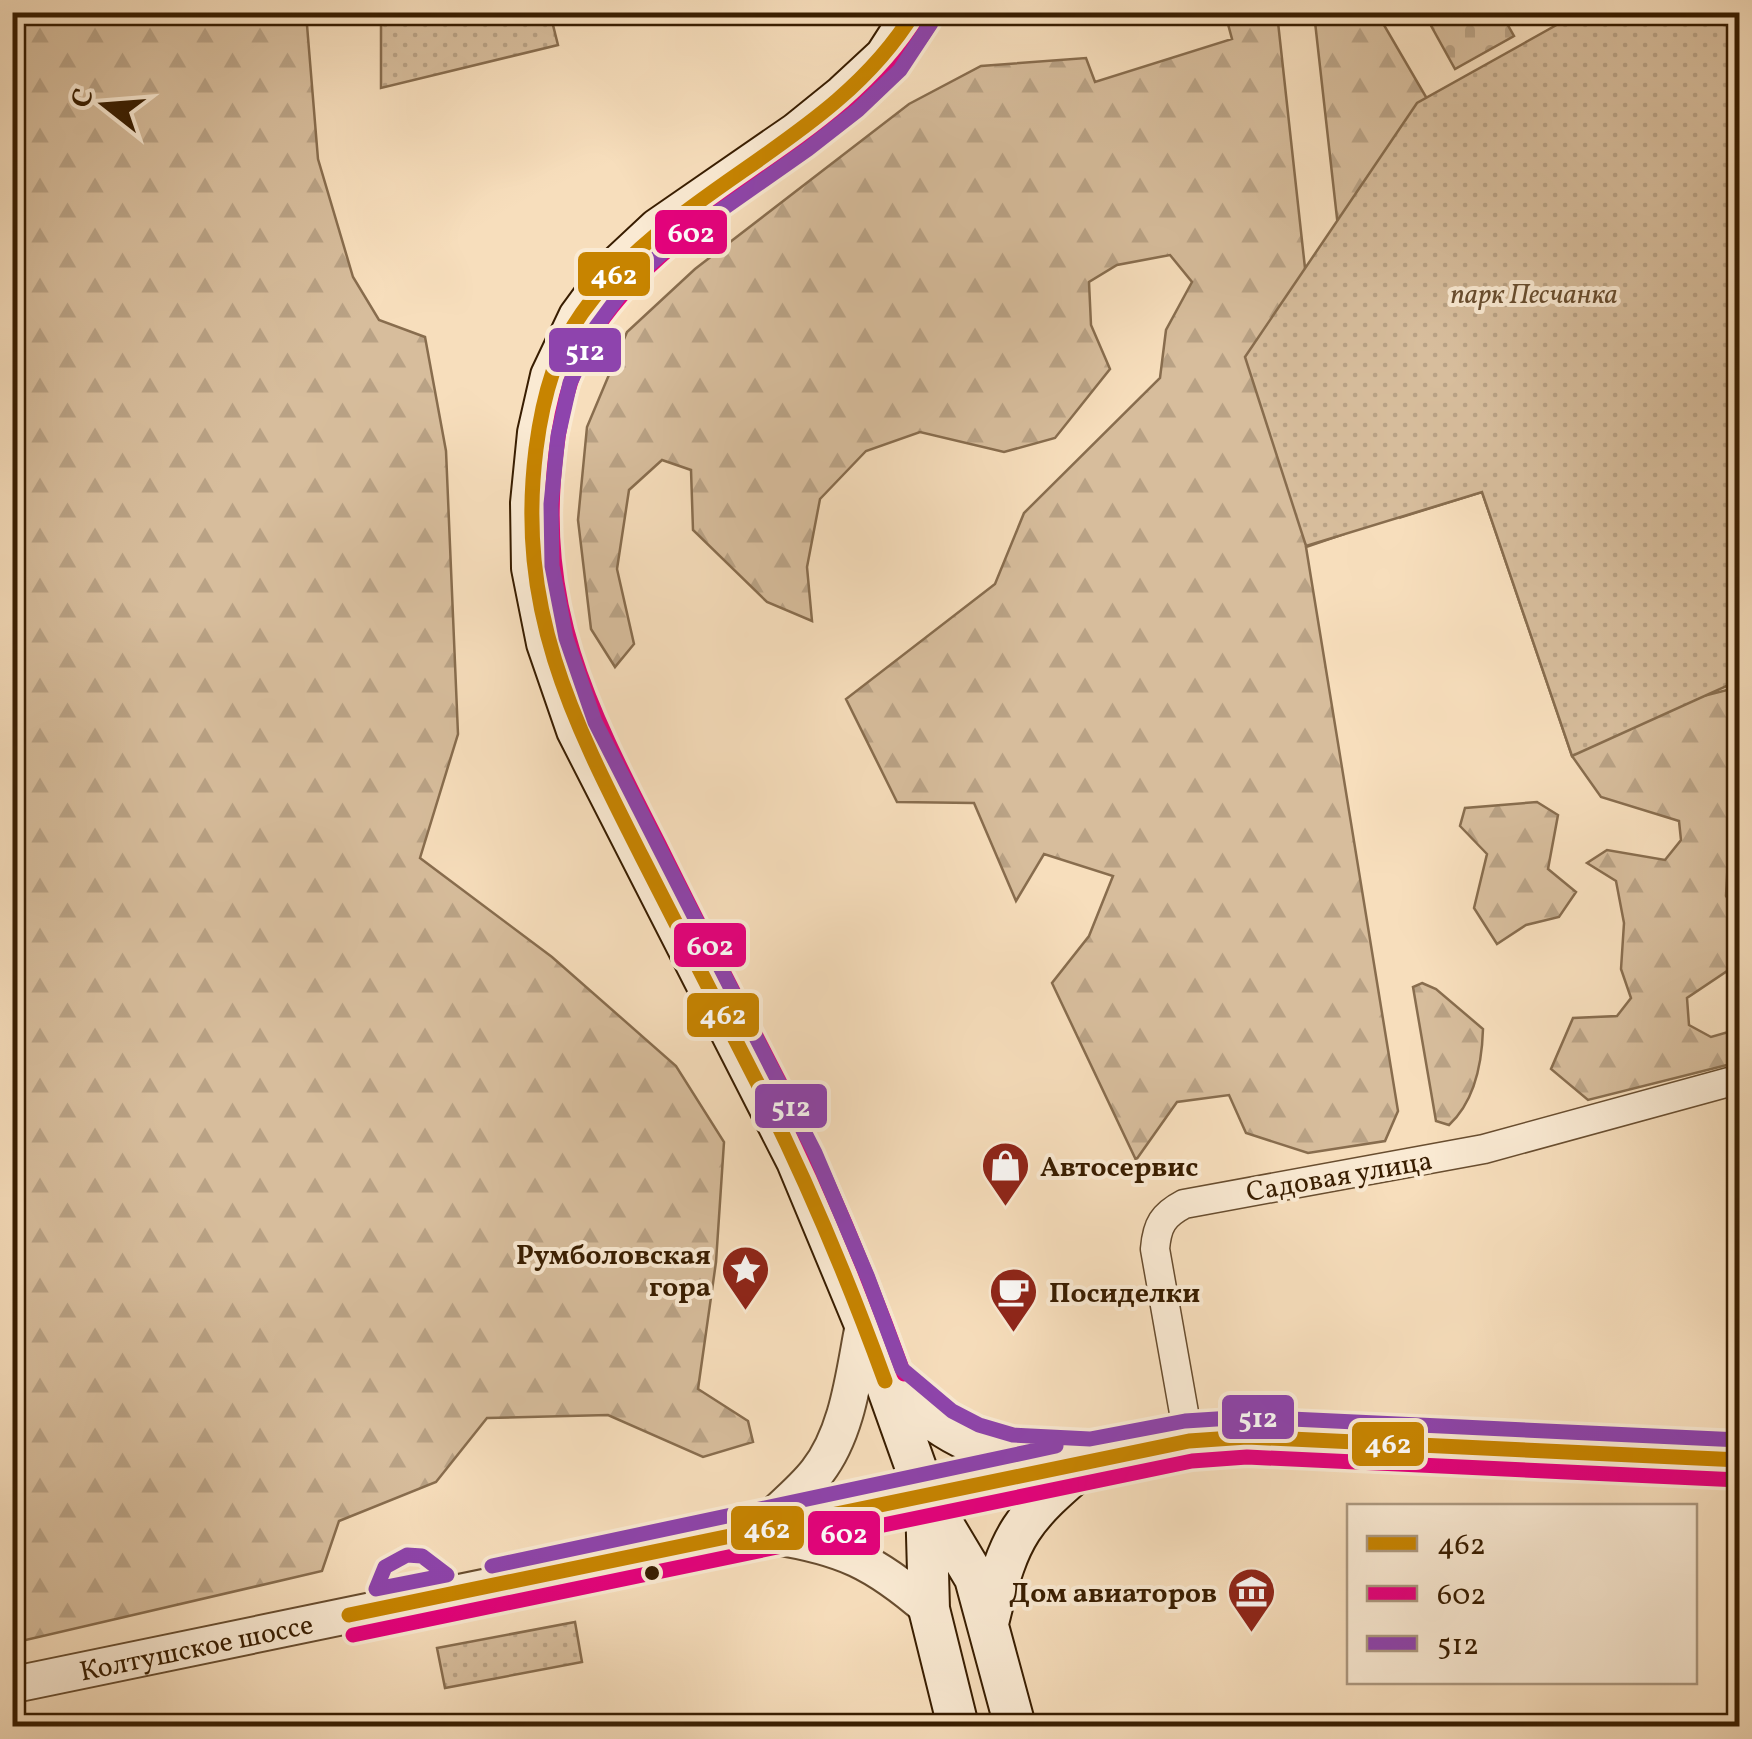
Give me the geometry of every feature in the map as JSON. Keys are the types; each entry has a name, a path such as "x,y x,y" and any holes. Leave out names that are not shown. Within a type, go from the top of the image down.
{"main road":[{"path":"914,12 885,57 844,95 658,229 612,272 579,317 552,376 538,433 531,503 532,568 547,642 578,730 797,1160 864,1322 926,1496 975,1578 1015,1726"},
{"path":"885,1381 941,1428 972,1444 1010,1455 1092,1459"},
{"name":"Колтушское шоссе","path":"926,1496 1190,1440 1247,1437 1740,1460"},
{"path":"988,1622 1003,1562 1018,1531 1040,1504 1092,1459"},
{"path":"926,1496 929,1609 958,1726"}],"street":[{"name":"Садовая улица","path":"1190,1440 1155,1250 1156,1228 1167,1213 1184,1204 1484,1149 1740,1079"},
{"path":"756,1533 817,1472 834,1442 849,1396 864,1322"},
{"name":"Колтушское шоссе","path":"12,1685 926,1496"},
{"path":"756,1533 812,1542 852,1554 894,1579 929,1609"}],"green space":[{"path":"12,13 306,13 318,159 353,277 379,320 425,337 446,451 458,734 420,858 552,957 676,1066 724,1142 716,1262 698,1389 748,1421 753,1442 703,1457 608,1415 487,1418 436,1482 339,1521 322,1571 13,1643"},
{"path":"381,13 580,13 552,21 558,45 381,88"},
{"path":"1225,13 1277,13 1305,268 1341,254 1314,13 1377,13 1440,121 1344,534 1306,547 1398,1111 1385,1141 1308,1153 1246,1133 1229,1095 1177,1102 1136,1160 1052,983 1089,936 1113,876 1044,854 1016,901 974,803 897,802 846,699 995,584 1024,513 1160,378 1166,330 1192,282 1170,255 1117,265 1089,282 1091,325 1110,369 1055,438 1004,452 920,432 866,451 820,499 807,567 812,621 767,602 693,530 691,470 662,460 629,490 617,569 634,644 615,667 591,629 578,520 587,427 627,332 695,269 909,104 981,66 1086,58 1095,82 1232,39"},
{"path":"1424,13 1501,13 1514,36 1455,69"},
{"name":"парк Песчанка","path":"1578,13 1739,13 1740,680 1572,756 1482,492 1306,546 1245,357 1417,103"},
{"path":"1482,403 1703,696 1739,687 1739,834 1729,839 1726,896 1739,918 1739,963 1687,998 1689,1025 1711,1037 1739,1029 1739,1062 1588,1100 1551,1069 1573,1018 1617,1016 1631,998 1621,969 1624,923 1616,881 1587,863 1607,850 1665,860 1681,840 1679,821 1601,797 1572,756 1482,492 1402,517"},
{"path":"1537,802 1558,815 1548,869 1576,892 1559,917 1526,925 1497,944 1474,908 1487,854 1460,826 1465,808"},
{"path":"1422,983 1436,989 1483,1029 1475,1081 1465,1105 1449,1125 1436,1121 1413,987"},
{"path":"575,1622 582,1662 445,1688 437,1648"}],"transit line":[{"name":"462","path":"885,1381 796,1163 592,756 572,708 542,611 534,561 532,507 536,449 546,396 564,344 582,313 618,270 660,232 841,97 880,58 914,12"},
{"name":"602","path":"904,1374 814,1153 592,704 562,611 552,510 565,403 581,355 598,326 634,282 675,244 856,109 896,69 931,22"},
{"name":"512","path":"931,23 900,70 858,110 671,245 627,285 596,327 570,383 558,436 551,504 552,566 566,638 595,722 815,1153 902,1369 952,1411 979,1425 1013,1435 1090,1439 1185,1421 1248,1417 1740,1440"},
{"name":"462","path":"349,1615 1189,1441 1247,1437 1740,1460"},
{"name":"512","path":"492,1566 1056,1446"},
{"name":"602","path":"353,1635 1192,1461 1247,1457 1739,1480"},
{"name":"512","path":"407,1555 422,1556 447,1575 376,1589 385,1567 407,1555"}],"place":[{"name":"Автосервис","path":"1005,1208"},
{"name":"Румболовская гора","path":"746,1312"},
{"name":"Посиделки","path":"1014,1334"},
{"name":"Дом авиаторов","path":"1252,1634"}]}
